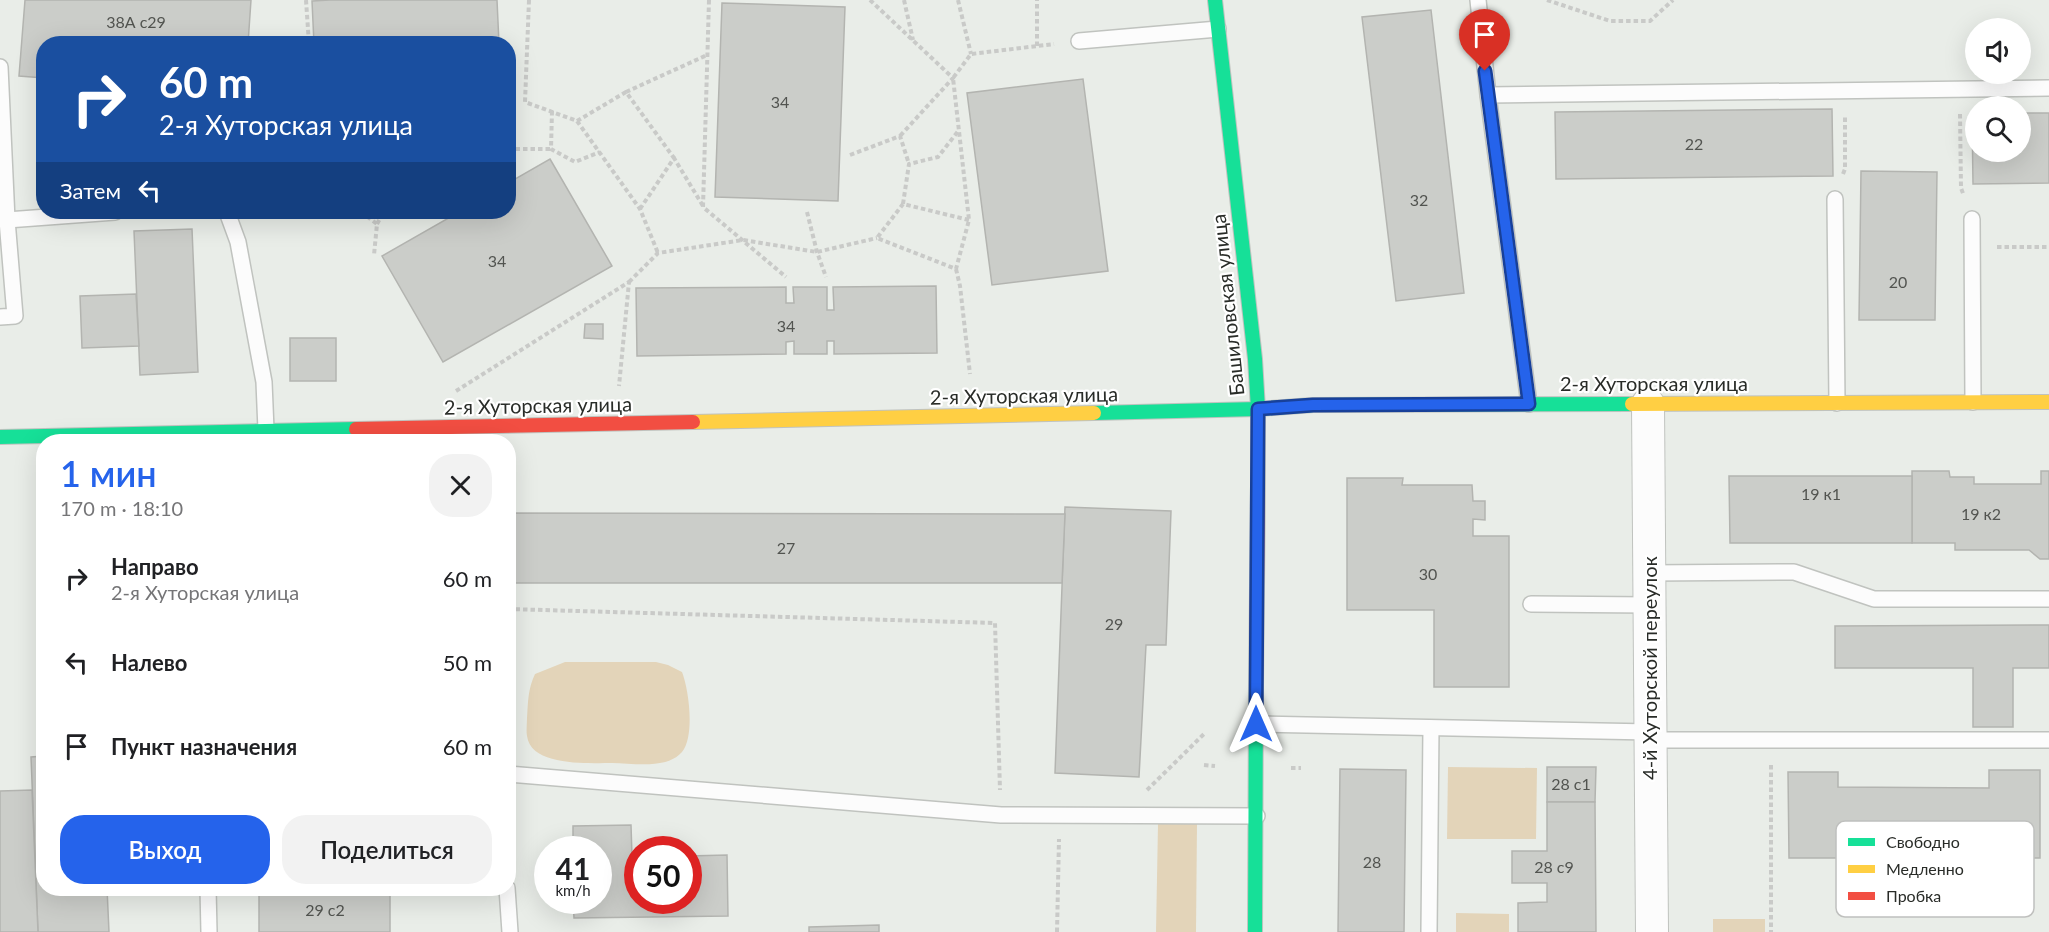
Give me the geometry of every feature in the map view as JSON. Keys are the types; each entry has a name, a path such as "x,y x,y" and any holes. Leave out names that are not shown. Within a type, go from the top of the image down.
{"street":[{"name":"Башиловская улица","path":"1215,0 1256,359 1258,409 1255,932"},
{"name":"2-я Хуторская улица","path":"187,434 266,430 1258,409 1313,405 2049,402"},
{"name":"4-й Хуторской переулок","path":"1647,404 1652,932"},
{"name":"2-я Хуторская улица","path":"0,437 36,437"}],"lane":[{"path":"1478,0 1488,95 1529,404"},
{"path":"1079,41 1218,30"},
{"path":"0,67 6,220 15,316 0,317"},
{"path":"1488,95 2049,88"},
{"path":"1835,198 1837,403"},
{"path":"6,220 36,218"},
{"path":"230,219 238,242 264,382 266,430"},
{"path":"1972,219 1973,402"},
{"path":"1649,573 1794,572 1874,599 2049,599"},
{"path":"1531,604 1649,605"},
{"path":"1256,724 1770,740 2049,740"},
{"path":"1429,932 1431,728"},
{"path":"516,775 1000,815 1257,816"},
{"path":"208,896 209,932"},
{"path":"508,896 510,932"}],"path":[{"path":"306,0 308,36"},
{"path":"529,0 525,102 577,121 640,209 658,253"},
{"path":"703,207 709,0"},
{"path":"870,0 953,78 969,220 956,270 960,286 970,374"},
{"path":"904,0 913,41"},
{"path":"958,0 972,54"},
{"path":"1037,0 1037,46"},
{"path":"1547,0 1610,21 1650,21 1673,0"},
{"path":"850,155 900,136 972,54 1079,41"},
{"path":"577,121 626,92 708,54"},
{"path":"1959,90 1961,188 1972,219"},
{"path":"1835,198 1845,169 1845,91"},
{"path":"626,92 674,159 703,207 786,277"},
{"path":"551,149 552,111"},
{"path":"909,164 938,157 959,130"},
{"path":"877,238 903,204 909,164 900,136"},
{"path":"516,149 551,149 575,162 600,152"},
{"path":"640,209 674,159"},
{"path":"903,204 969,220"},
{"path":"807,212 826,277"},
{"path":"371,219 377,224"},
{"path":"374,255 377,224 380,219"},
{"path":"456,391 629,282 658,253 743,240 817,252 877,238 956,270"},
{"path":"1972,248 2049,247"},
{"path":"619,386 629,282"},
{"path":"516,609 995,623 1000,815"},
{"path":"1120,815 1204,734"},
{"path":"1770,740 1771,932"},
{"path":"1204,765 1215,766"},
{"path":"1290,768 1301,768"},
{"path":"1057,932 1060,814"}],"shaded area":[{"path":"565,662 656,662 682,672 689,701 690,724 686,745 682,752 667,761 649,764 576,763 550,758 539,753 531,746 527,736 531,685 535,674"},
{"path":"1448,767 1537,768 1536,839 1447,839"},
{"path":"1158,824 1197,824 1196,932 1156,932"},
{"path":"1456,913 1509,914 1509,932 1456,932"},
{"path":"1713,919 1765,919 1765,932 1713,932"}],"building":[{"path":"25,0 251,0 249,36 36,36 36,77 19,76"},
{"path":"497,0 499,36 314,36 312,1"},
{"path":"722,3 845,7 838,201 715,197"},
{"path":"1431,10 1464,293 1396,301 1362,17"},
{"path":"1083,79 1108,271 992,285 967,93"},
{"path":"1832,109 1833,176 1556,179 1555,112"},
{"path":"2031,113 2049,113 2049,183 1973,184 1973,162 2031,162"},
{"path":"550,159 612,266 443,362 382,256 447,219 516,219 516,178"},
{"path":"1861,171 1937,172 1935,320 1859,320"},
{"path":"192,229 198,372 140,375 134,231"},
{"path":"936,286 937,353 834,354 834,341 827,341 827,354 794,354 794,341 786,342 786,354 637,356 636,288 786,287 786,303 794,303 793,287 827,287 827,310 834,310 833,287"},
{"path":"136,294 139,346 82,348 80,296"},
{"path":"585,324 603,324 603,339 584,338"},
{"path":"290,338 336,338 336,381 290,381"},
{"path":"1912,471 1949,471 1950,477 1974,477 1974,484 2041,484 2041,471 2049,471 2049,559 2040,559 2029,550 1955,550 1955,543 1912,543"},
{"path":"1729,476 1912,476 1912,543 1730,543"},
{"path":"1347,478 1403,478 1402,485 1472,485 1473,501 1485,501 1485,520 1473,519 1473,536 1509,536 1509,687 1434,687 1434,610 1347,610"},
{"path":"1065,507 1171,511 1166,645 1146,645 1139,777 1055,773"},
{"path":"516,513 1065,514 1062,583 516,583"},
{"path":"2049,625 2049,668 2013,668 2013,727 1973,727 1973,668 1835,668 1835,626"},
{"path":"31,757 36,757 36,882"},
{"path":"1547,767 1596,767 1595,802 1547,802"},
{"path":"1340,769 1406,770 1404,932 1338,932"},
{"path":"1989,770 2040,770 2040,858 2034,858 2034,821 1836,821 1836,858 1789,858 1788,772 1838,772 1838,787 1989,788"},
{"path":"32,790 38,932 0,932 0,791"},
{"path":"1547,802 1595,802 1596,932 1518,932 1518,903 1547,902 1547,883 1512,883 1512,851 1547,851"},
{"path":"631,825 631,836 624,836 624,914 702,914 702,856 727,855 728,916 574,918 574,914 612,914 612,836 573,836 573,826"},
{"path":"37,896 107,896 109,932 38,932"},
{"path":"259,896 390,896 390,932 259,932"},
{"path":"879,925 879,932 809,932 809,927"}],"traffic: fast":[{"path":"1215,0 1255,359 1258,409 1258,486"},
{"path":"1094,413 1258,409 1313,405 1632,404"},
{"path":"134,434 356,429"},
{"path":"0,437 36,436"},
{"path":"1255,932 1256,686"}],"traffic: slow":[{"path":"1632,404 2049,402"},
{"path":"693,422 1094,413"}],"traffic: jam":[{"path":"356,429 693,422"},
{"path":"1256,686 1258,486"}],"route":[{"path":"1256,724 1258,409 1313,405 1529,404 1485,71"}]}
